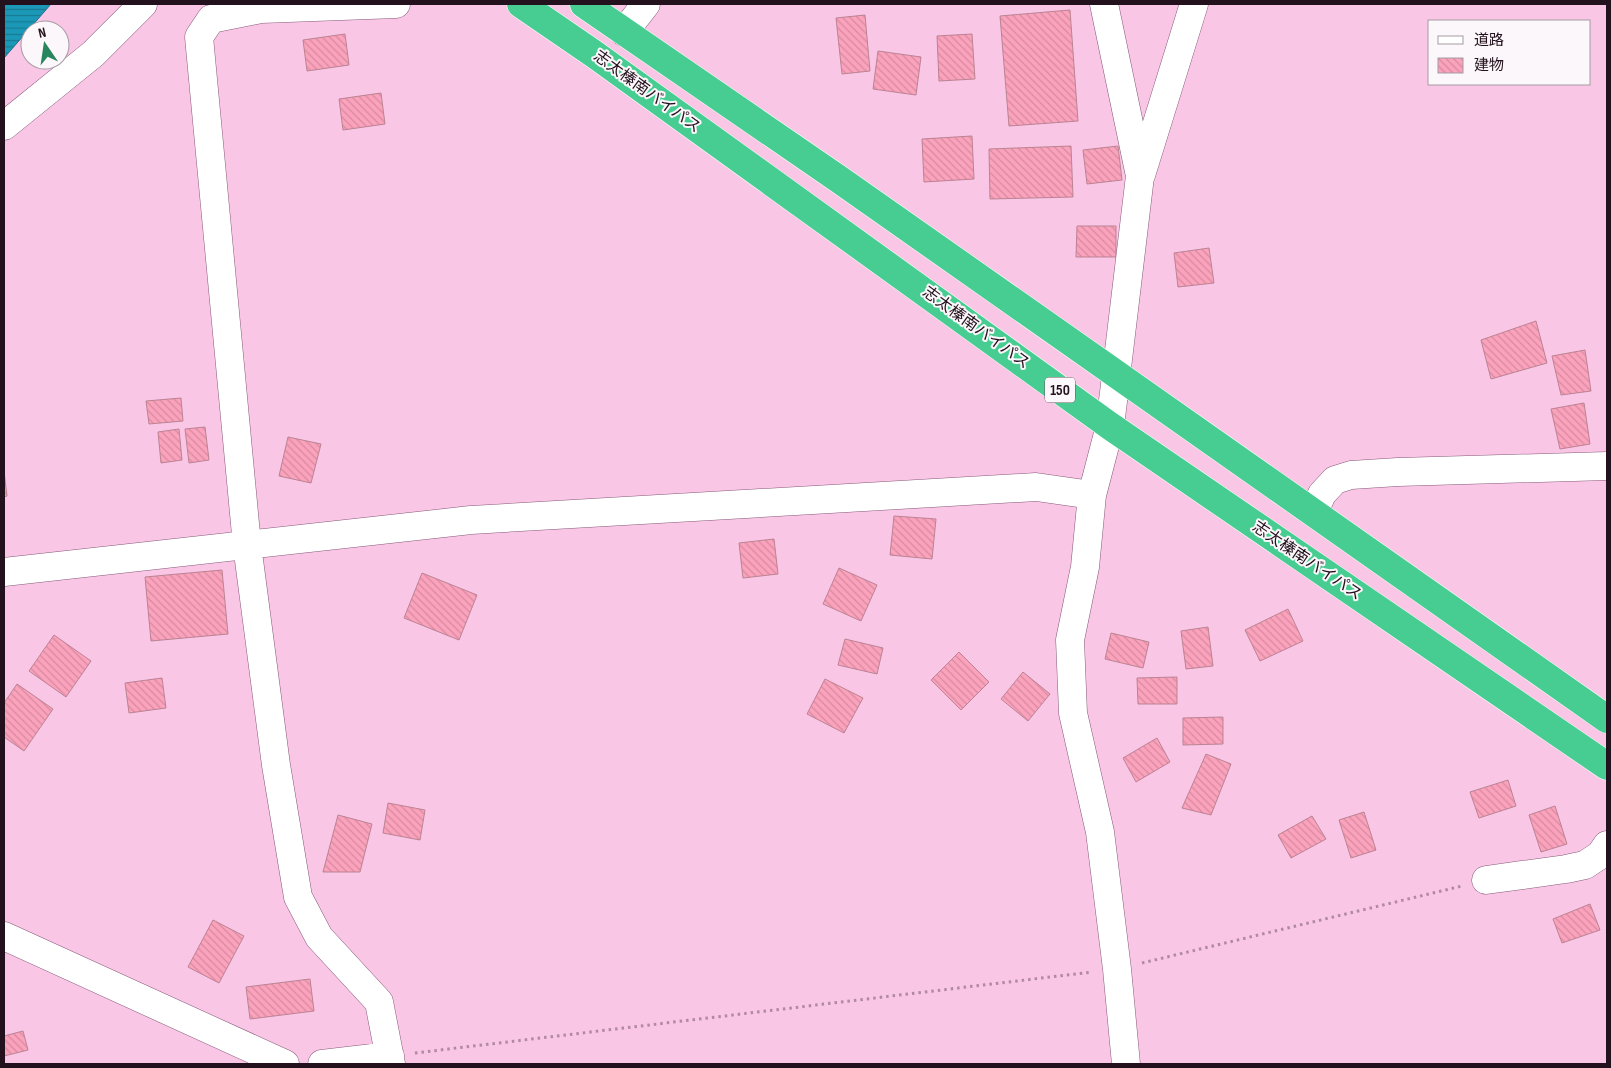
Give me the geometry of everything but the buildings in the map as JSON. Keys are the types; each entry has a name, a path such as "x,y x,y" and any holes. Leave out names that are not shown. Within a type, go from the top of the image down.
{"highway":[{"name":"志太榛南バイパス","path":"521,4 642,88 1110,426 1607,766"},
{"path":"584,4 840,180 1607,718"}],"street":[{"path":"4,126 93,54 143,4"},
{"path":"322,1064 390,1060 379,1002 320,937 298,897 276,765 247,545 199,37 211,19 261,9 396,4"},
{"path":"624,32 646,4"},
{"path":"1104,4 1140,176"},
{"path":"1126,1064 1117,969 1100,832 1073,713 1070,640 1085,566 1092,495 1110,426 1140,176 1194,4"},
{"path":"1314,512 1322,494 1335,480 1351,475 1607,466"},
{"path":"4,572 472,520 1036,487 1092,495"},
{"path":"1486,880 1585,865 1600,856 1607,846"},
{"path":"4,936 285,1064"}],"path":[{"path":"390,1060 1117,969 1486,880"}],"water":[{"path":"4,4 51,4 37,20 20,20 20,40 4,58"}]}
